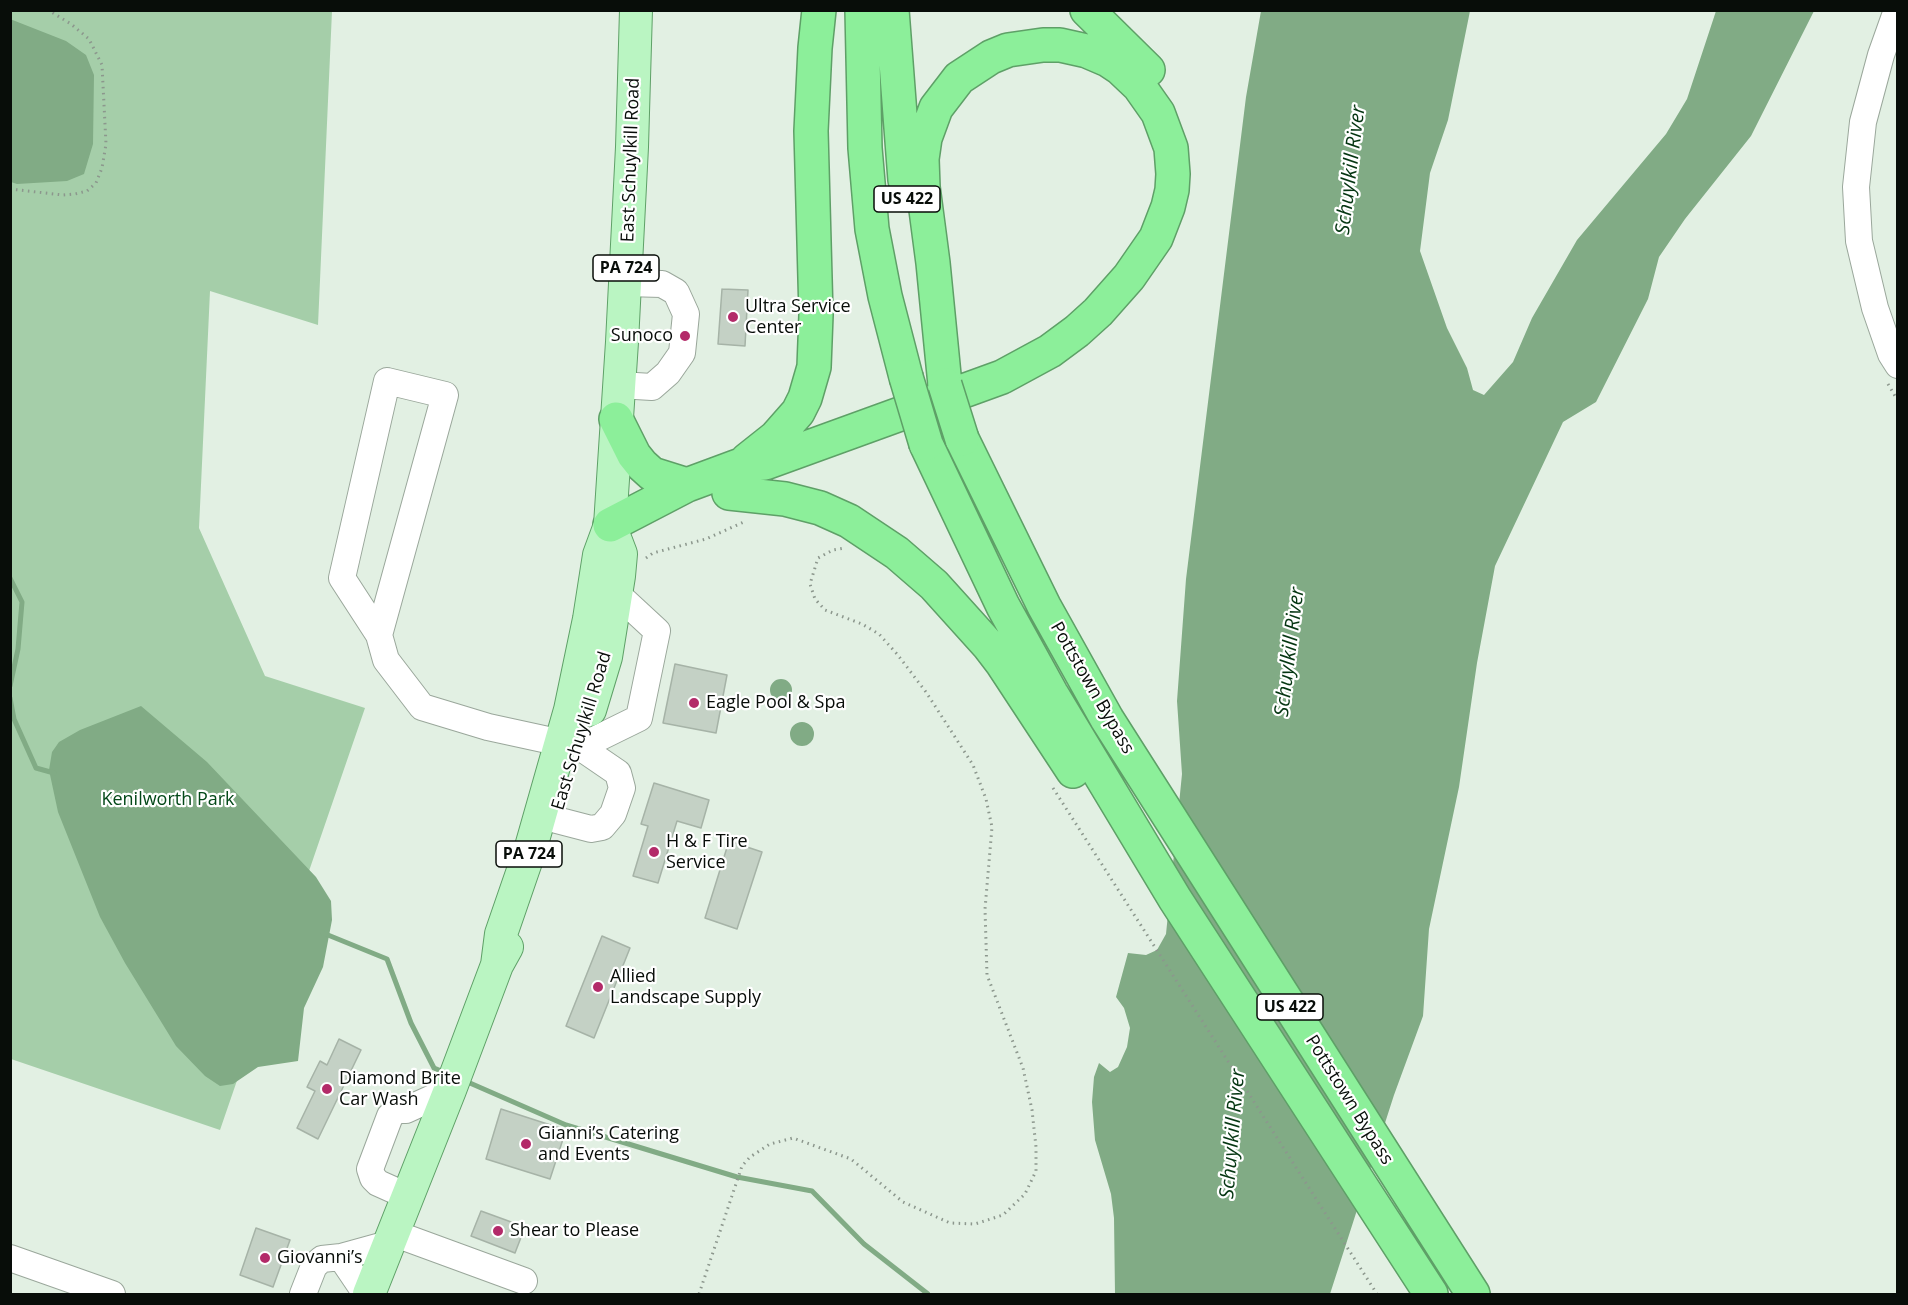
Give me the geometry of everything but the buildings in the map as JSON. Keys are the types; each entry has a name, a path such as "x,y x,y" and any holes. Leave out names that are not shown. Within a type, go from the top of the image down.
{"highway":[{"path":"735,479 793,419 806,398 814,367 816,315 811,131 819,10"},
{"name":"Pottstown Bypass","path":"862,10 865,148 872,229 885,296 926,444 1003,606 1051,693 1086,794 1175,899 1431,1294"},
{"name":"Pottstown Bypass","path":"892,10 906,192 921,286 945,385 962,439 1044,606 1107,719 1473,1294"},
{"path":"616,419 634,455 652,474 687,484 735,479 889,436 1029,382 1072,356 1093,339 1151,276 1173,240 1185,210 1190,176 1190,155 1185,133 1167,94 1153,75 1088,10"},
{"path":"610,525 660,516 765,463 1002,377 1050,351 1068,338 1112,297 1139,264 1162,225 1172,190 1173,162 1166,131 1151,100 1128,74 1108,60 1087,51 1060,45 1008,50 991,57 959,78 936,108 925,138 922,187 933,262 945,385"},
{"path":"735,479 785,499 836,515 880,540 916,569 955,608 1002,663 1086,794"},
{"path":"610,525 687,484"}],"main road":[{"name":"East Schuylkill Road","path":"571,745 598,555 610,525 626,283 636,10"},
{"name":"East Schuylkill Road","path":"368,1294 450,1090 496,965 501,934 548,818 571,745 606,657 621,554 610,525"}],"street":[{"path":"1897,10 1881,56 1863,122 1856,187 1859,242 1875,308 1891,354 1898,365"},
{"path":"619,385 652,387 668,373 682,353 686,314 676,292 662,284 626,283"},
{"path":"379,635 445,395 387,381 342,579 379,635 386,660 422,706 488,727 571,745 618,773 622,788 614,814 602,827 591,829 548,818"},
{"path":"571,745 639,718 657,631 618,585"},
{"path":"407,1196 378,1183 373,1178 370,1169 390,1116 397,1110 406,1110 450,1090"},
{"path":"303,1294 314,1266 322,1259 341,1257 390,1238 524,1281"},
{"path":"341,1257 368,1294"},
{"path":"10,1258 112,1294"}],"path":[{"path":"10,189 63,195 75,194 87,191 96,183 102,168 106,144 102,65 89,39 71,24 48,10"},
{"path":"618,585 630,570 653,553 706,539 749,520"},
{"path":"828,542 833,550"},
{"path":"699,1294 742,1166 750,1157 770,1144 793,1138 851,1159 903,1202 950,1223 975,1224 1003,1215 1025,1194 1036,1171 1032,1110 1023,1068 987,975 985,909 992,827 987,799 973,765 926,692 897,654 879,634 862,624 825,610 814,599 810,584 818,558 833,550 844,548 851,550"},
{"path":"1086,794 1377,1294"}],"green space":[{"name":"Kenilworth Park","path":"11,11 332,11 318,325 210,291 199,528 265,676 365,708 220,1130 11,1059"}],"water":[{"name":"Schuylkill River","path":"1261,11 1470,11 1448,120 1430,173 1420,251 1447,328 1467,368 1473,390 1484,395 1513,362 1532,318 1577,240 1666,134 1687,99 1716,11 1814,11 1751,136 1685,219 1659,257 1648,299 1596,402 1563,422 1495,566 1477,663 1459,787 1429,929 1423,1016 1394,1095 1330,1294 1115,1294 1114,1218 1111,1194 1095,1140 1092,1102 1094,1077 1099,1063 1110,1072 1118,1067 1127,1047 1130,1028 1124,1008 1116,997 1128,953 1146,955 1157,950 1166,934 1182,774 1177,701 1186,579 1246,97"},
{"path":"10,19 66,41 86,55 94,75 93,144 84,174 67,181 17,184 11,182"},
{"path":"777,679 785,679 792,686 792,694 785,701 777,701 770,694 770,686"},
{"path":"141,706 207,762 316,877 331,901 332,920 323,967 304,1008 298,1061 258,1067 233,1084 220,1086 205,1076 176,1046 125,963 100,917 58,812 49,770 52,752 59,742 80,730"},
{"path":"802,722 811,725 814,734 811,743 802,746 793,743 790,734 793,725"}],"waterway":[{"path":"10,578 22,602 18,649 10,686"},
{"path":"10,698 14,719 36,768 54,773"},
{"path":"323,933 387,959 411,1023 434,1068 446,1073"},
{"path":"463,1080 566,1125 737,1177 812,1191 864,1244 928,1294"}],"place":[{"name":"Ultra Service Center","path":"733,317"},
{"name":"Sunoco","path":"685,336"},
{"name":"Eagle Pool & Spa","path":"694,703"},
{"name":"H & F Tire Service","path":"654,852"},
{"name":"Allied Landscape Supply","path":"598,987"},
{"name":"Diamond Brite Car Wash","path":"327,1089"},
{"name":"Gianni’s Catering and Events","path":"526,1144"},
{"name":"Shear to Please","path":"498,1231"},
{"name":"Giovanni’s","path":"265,1258"}]}
